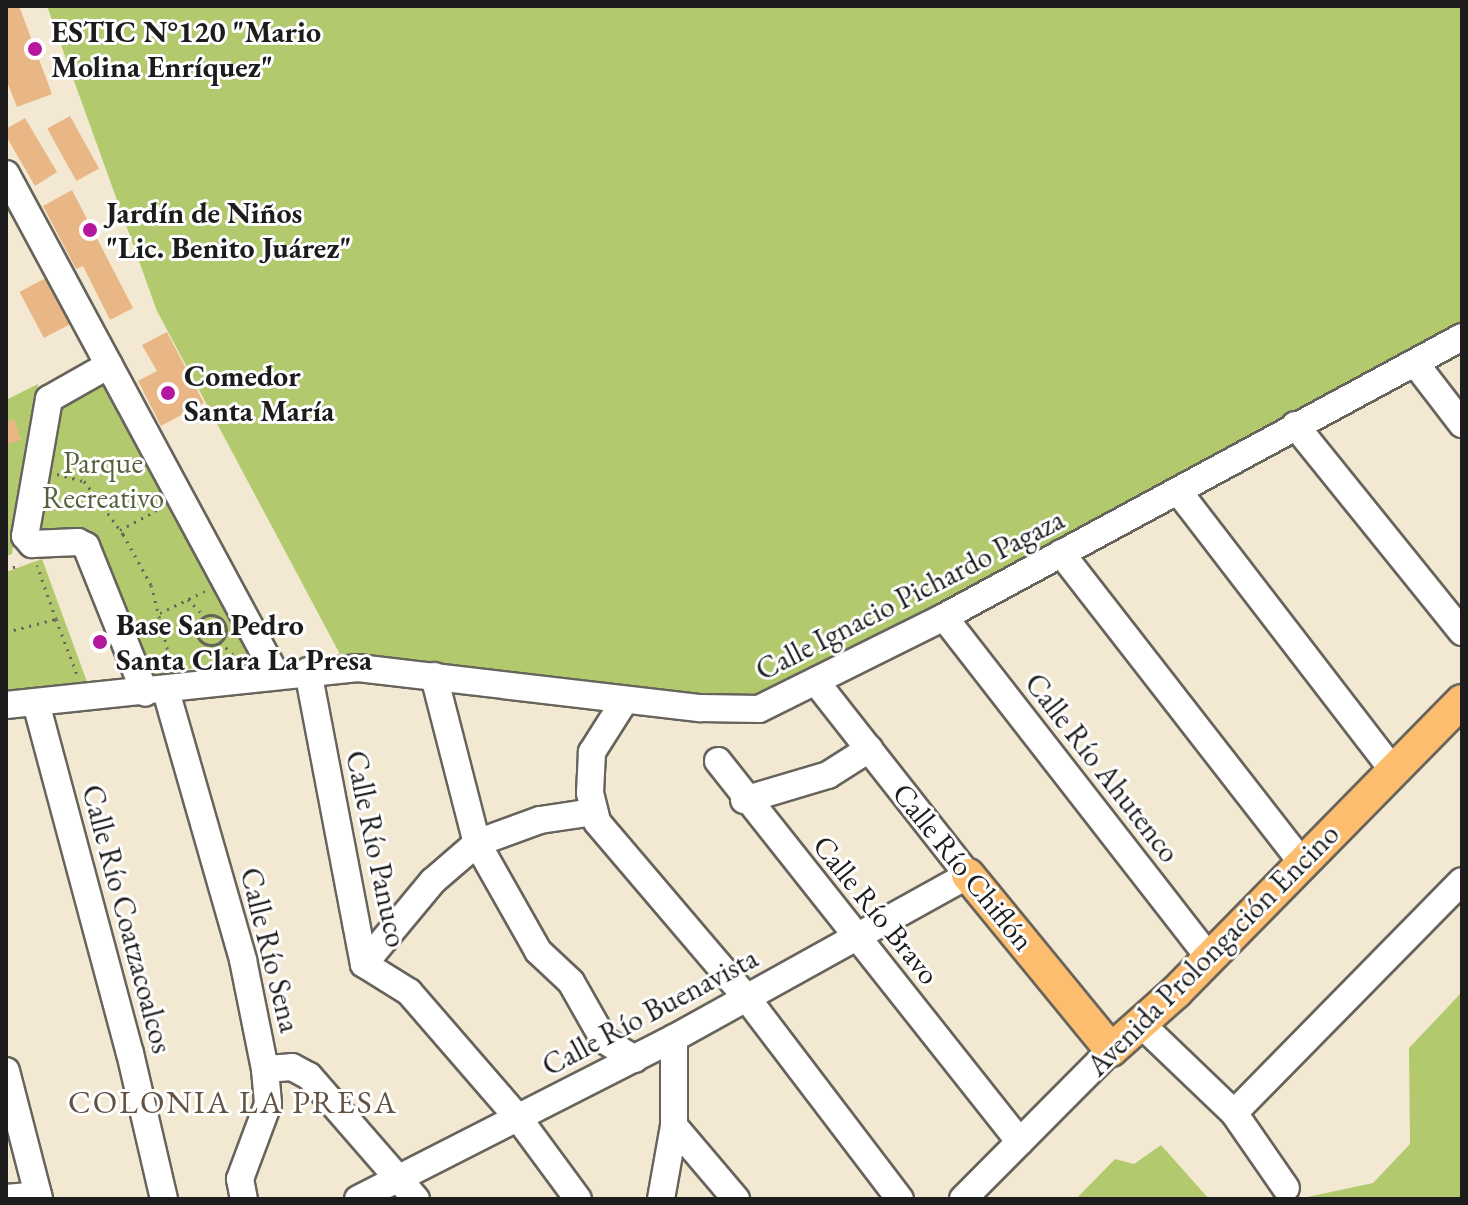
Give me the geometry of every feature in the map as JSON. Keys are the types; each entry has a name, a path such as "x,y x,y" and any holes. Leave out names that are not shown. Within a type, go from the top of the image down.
{"main road":[{"name":"Avenida Prolongación Encino","path":"1111,1050 1209,958 1462,701"},
{"name":"Calle Río Chiflón","path":"968,875 1111,1050"}],"street":[{"path":"6,174 183,496 276,675"},
{"name":"Calle Ignacio Pichardo Pagaza","path":"6,705 162,692 308,671 358,668 745,711 816,682 944,617 1462,337"},
{"path":"1415,363 1462,424"},
{"path":"36,468 51,395 109,365"},
{"path":"1295,425 1462,632"},
{"name":"Calle Río Sena","path":"36,468 27,542 86,546 162,692 243,960 265,1069 292,1067 309,1076 409,1189"},
{"path":"1178,491 1392,769"},
{"path":"1061,553 1302,863"},
{"name":"Calle Río Ahutenco","path":"944,617 1209,958"},
{"name":"Calle Río Panuco","path":"308,671 364,964 409,992 519,1119 578,1199"},
{"path":"434,676 477,843 538,951 571,982 604,1040 634,1059"},
{"name":"Calle Río Chiflón","path":"816,682 968,875"},
{"path":"625,700 592,752 594,812 606,839 746,997 900,1199"},
{"name":"Calle Río Coatzacoalcos","path":"36,703 130,1053 164,1199"},
{"path":"744,800 828,775 869,749"},
{"name":"Calle Río Bravo","path":"718,761 744,800 858,937 1020,1142"},
{"path":"364,964 433,881 477,843 540,820 594,812"},
{"name":"Calle Río Buenavista","path":"358,1199 409,1189 519,1119 674,1038 968,875"},
{"path":"1234,1113 1462,881"},
{"path":"1140,1023 1234,1113 1286,1188"},
{"path":"661,1199 674,1126 674,1038"},
{"name":"Avenida Prolongación Encino","path":"963,1199 1111,1050"},
{"path":"244,1199 240,1179 268,1104 265,1069"},
{"path":"6,1071 38,1197 6,1198"},
{"path":"674,1126 736,1199"}],"path":[{"path":"36,468 84,481 120,530 160,613 162,692"},
{"path":"120,530 183,496"},
{"path":"6,571 34,557 81,684"},
{"path":"160,613 226,579"},
{"path":"188,599 204,616 219,616 226,624 226,634 216,644 202,642 196,634 204,616"},
{"path":"6,632 56,619"}],"green space":[{"path":"47,6 1462,6 1462,322 759,701 342,658 157,311"},
{"name":"Parque Recreativo","path":"112,372 260,659 154,674 92,538 31,541 59,401"},
{"path":"38,384 12,554 6,556 6,400"},
{"path":"42,559 90,690 6,696 6,572"},
{"path":"1462,992 1462,1199 1298,1199 1373,1183 1410,1144 1409,1048"},
{"path":"1161,1145 1209,1199 1076,1199 1115,1159 1134,1164"}],"building":[{"path":"6,6 19,6 52,94 17,107 6,79"},
{"path":"70,116 99,168 76,181 47,129"},
{"path":"25,118 57,172 35,186 6,136 6,129"},
{"path":"72,190 133,308 110,320 83,266 76,269 43,206"},
{"path":"46,278 70,324 44,338 20,292"},
{"path":"167,332 204,403 161,426 138,381 157,371 142,345"},
{"path":"14,419 21,440 6,445 6,422"}],"place":[{"name":"ESTIC N°120 \"Mario Molina Enríquez\"","path":"35,49"},
{"name":"Jardín de Niños \"Lic. Benito Juárez\"","path":"90,230"},
{"name":"Comedor Santa María","path":"168,393"},
{"name":"Base San Pedro Santa Clara La Presa","path":"100,642"}],"district":[{"name":"COLONIA LA PRESA","path":"233,1102"}]}
